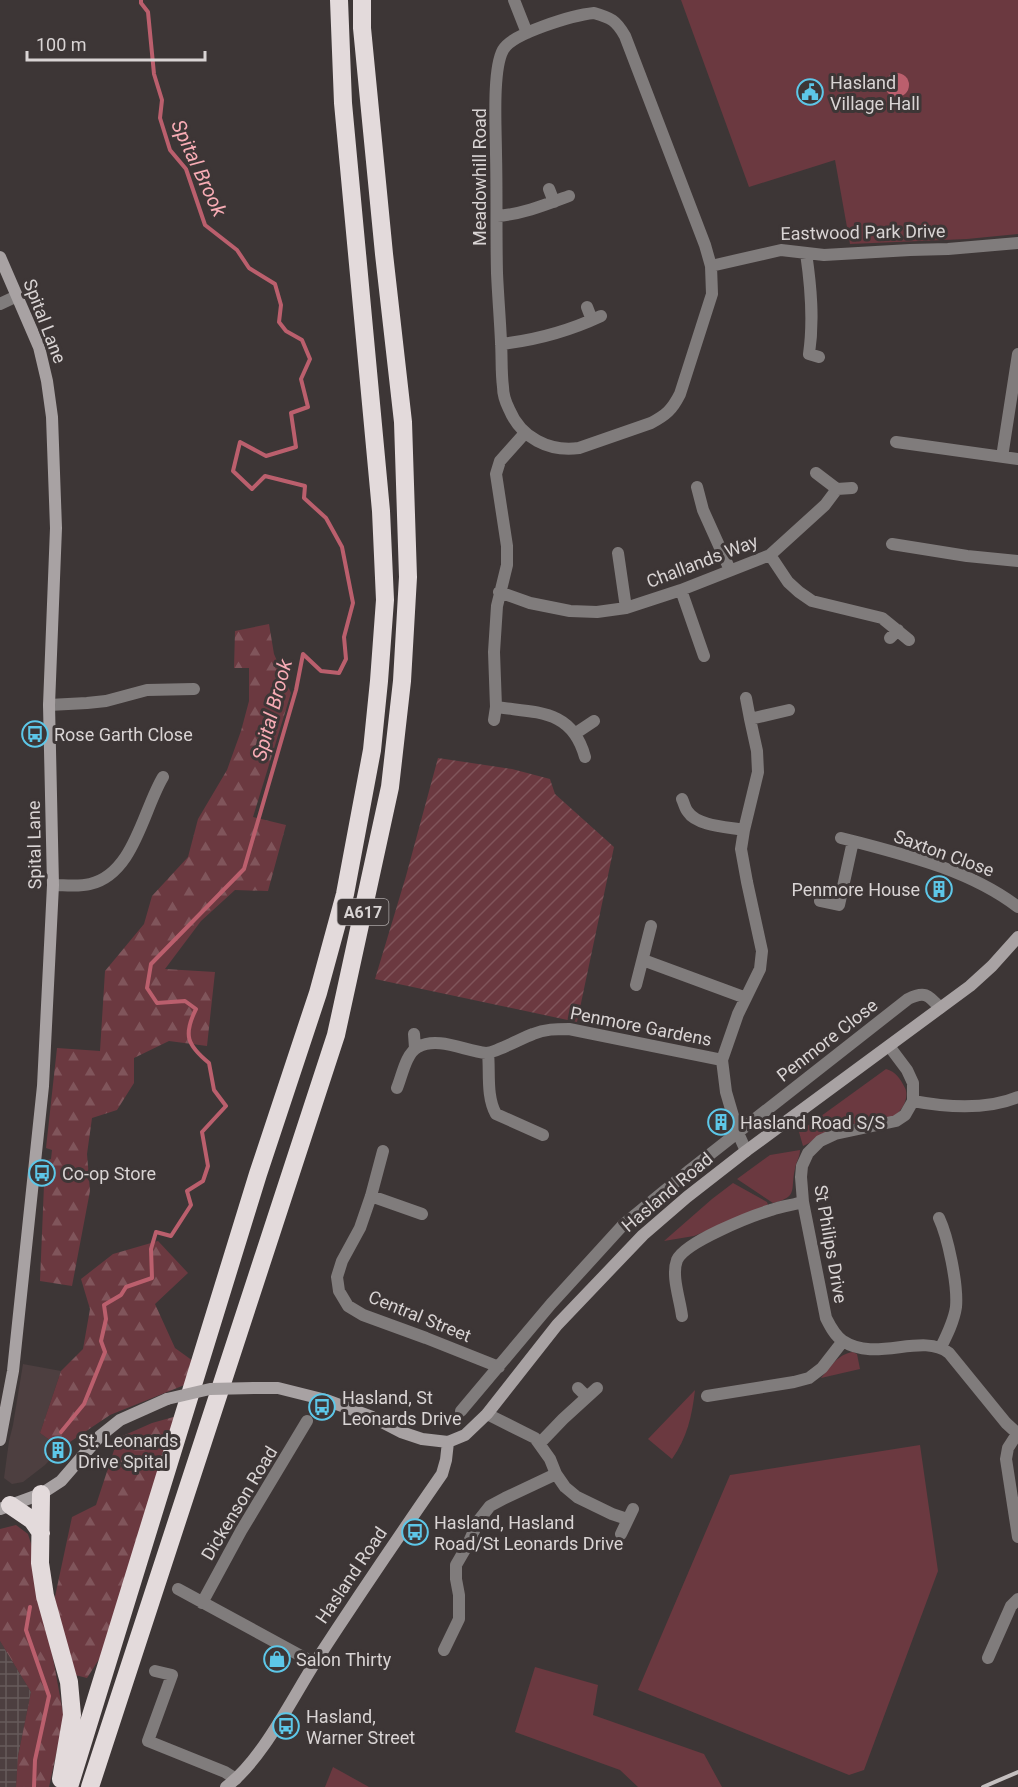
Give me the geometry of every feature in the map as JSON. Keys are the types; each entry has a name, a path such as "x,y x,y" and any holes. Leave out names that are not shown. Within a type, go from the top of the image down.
{"highway":[{"name":"A617","path":"69,1787 258,1174 318,993 345,894 372,750 380,681 385,600 384,566 381,511 343,103 339,0"},
{"name":"A617","path":"90,1787 336,1035 390,787 402,681 408,577 403,422 362,28 362,0"},
{"path":"41,1494 40,1563 45,1596 69,1682 72,1715 60,1787"},
{"path":"5,1507 32,1520 41,1533"}],"main road":[{"name":"Spital Lane","path":"0,257 39,347 47,381 52,417 56,528 49,705 53,885 43,1086 13,1371 0,1440"},
{"name":"Hasland Road","path":"226,1787 236,1779 263,1745 374,1572 442,1474 447,1460 448,1442 465,1435 487,1414 557,1325 624,1254 687,1197 970,986 1018,937"},
{"path":"5,1507 41,1494 61,1481 100,1436 120,1420 167,1399 210,1389 279,1388 372,1418 422,1439 448,1442"}],"street":[{"path":"514,0 527,33"},
{"name":"Meadowhill Road","path":"594,13 610,17 625,36 637,65 711,266 712,294 680,394 673,408 662,418 579,448 567,449 555,448 539,442 525,433 515,421 508,409 503,390 497,274 497,216 496,113 499,59 504,48 517,37 581,14 594,13"},
{"path":"549,189 554,202"},
{"path":"497,216 514,215 569,196"},
{"name":"Eastwood Park Drive","path":"711,266 781,250 824,255 1018,243"},
{"path":"806,253 812,301 809,357"},
{"path":"0,304 17,296"},
{"path":"501,344 547,336 597,318 587,307"},
{"path":"1002,457 1018,354"},
{"path":"525,433 500,460 496,474 507,546 507,566 499,592 495,629 495,714 544,714 563,722 576,733 585,757"},
{"path":"896,442 1018,459"},
{"path":"816,473 837,489 852,488"},
{"path":"697,487 703,510 730,570"},
{"name":"Challands Way","path":"499,592 530,603 570,611 597,612 626,608 752,564 770,555 808,522 837,489"},
{"path":"891,544 967,556 1018,561"},
{"name":"Challands Way","path":"618,553 626,608"},
{"path":"770,555 789,582 812,601 882,618 894,634 909,640"},
{"path":"681,590 704,656"},
{"path":"49,705 97,702 147,690 194,689"},
{"path":"746,698 757,751 758,772 741,849 762,951 760,969 722,1060 725,1086 738,1133 746,1151"},
{"path":"750,719 789,710"},
{"path":"576,733 594,721"},
{"path":"53,885 90,884 110,874 124,860 141,829 163,777"},
{"path":"682,799 688,813 695,819 744,830"},
{"name":"Saxton Close","path":"820,901 839,905 847,840 969,878 994,890 1018,907"},
{"path":"636,985 651,926"},
{"path":"643,960 746,998"},
{"name":"Penmore Close","path":"738,1133 908,999 919,994 927,995 940,1008"},
{"name":"Penmore Gardens","path":"488,1053 552,1028 569,1029 722,1060"},
{"path":"414,1034 415,1048"},
{"path":"397,1088 409,1056 415,1048 425,1044 444,1044 488,1053 492,1107 496,1114 543,1135"},
{"path":"889,1046 907,1070 913,1083 913,1101 982,1106 1018,1097"},
{"name":"St Philips Drive","path":"843,1341 833,1331 826,1318 803,1202 802,1166 808,1153 820,1141 835,1134 896,1121 905,1115 913,1101"},
{"name":"Hasland Road","path":"461,1411 551,1304 623,1225 738,1133"},
{"name":"Central Street","path":"383,1151 360,1227 342,1261 338,1277 339,1291 348,1306 363,1316 499,1367"},
{"path":"371,1196 422,1214"},
{"path":"685,1307 675,1271 678,1259 688,1247 758,1214 803,1202"},
{"path":"939,1218 945,1230 956,1293 956,1309 941,1347"},
{"path":"706,1396 741,1383 794,1382 810,1378 822,1368 843,1341 873,1351 921,1346 941,1347 949,1353 1006,1423 1018,1434 1008,1448 1005,1459 1018,1537"},
{"path":"489,1379 505,1390"},
{"path":"578,1388 587,1397"},
{"path":"540,1443 597,1388"},
{"path":"487,1414 535,1438 550,1459 565,1487 577,1497 612,1514 630,1514 621,1534"},
{"name":"Dickenson Road","path":"202,1602 241,1531 307,1421"},
{"path":"444,1650 459,1619 456,1565 479,1520 490,1506 556,1474"},
{"path":"178,1589 315,1663"},
{"path":"988,1658 998,1648 1011,1606 1018,1599"},
{"path":"155,1671 172,1676 148,1741 225,1772 236,1779"}],"shaded area":[{"path":"897,73 906,76 909,85 906,94 897,97 888,94 885,85 888,76"},
{"path":"23,1364 61,1371 40,1433 61,1448 45,1465 23,1482 12,1484 4,1478"},
{"path":"0,1641 31,1692 18,1756 16,1787 0,1787"}],"green space":[{"path":"681,0 1018,0 1018,234 967,239 850,244 835,160 749,187"},
{"path":"269,624 274,654 291,693 253,817 286,825 268,891 235,890 201,921 165,969 215,972 207,1046 169,1041 134,1058 134,1083 117,1110 92,1118 87,1154 90,1191 72,1286 40,1281 45,1161 51,1159 52,1150 46,1148 57,1048 100,1051 105,971 144,924 152,896 188,857 198,819 227,770 241,731 249,701 249,668 234,668 235,631"},
{"path":"438,758 512,769 550,779 555,794 614,847 577,1022 375,979"},
{"path":"886,1069 897,1076 906,1092 904,1105 898,1113 883,1120 830,1130 803,1146 799,1132"},
{"path":"800,1150 792,1191 787,1198 781,1201 773,1203 737,1179 770,1155"},
{"path":"733,1183 767,1202 768,1205 694,1236 664,1241 712,1199"},
{"path":"158,1241 188,1273 155,1304 175,1348 193,1361 187,1384 110,1415 61,1448 40,1433 61,1371 83,1349 90,1309 81,1279 113,1254"},
{"path":"853,1352 857,1354 860,1369 821,1378 839,1358"},
{"path":"695,1390 688,1426 682,1443 672,1459 648,1439"},
{"path":"177,1416 103,1653 87,1678 75,1675 53,1606 72,1517 96,1505 118,1438 152,1423"},
{"path":"920,1445 938,1571 864,1770 849,1775 638,1690 730,1475"},
{"path":"16,1525 28,1534 33,1550 64,1718 49,1787 16,1787 18,1756 31,1692 0,1641 0,1529"},
{"path":"535,1667 598,1685 593,1715 704,1754 722,1787 638,1787 620,1770 515,1732"},
{"path":"333,1767 369,1787 325,1787"}],"waterway":[{"name":"Spital Brook","path":"61,1432 84,1404 105,1352 101,1341 106,1319 104,1305 121,1295 126,1287 152,1278 151,1249 156,1232 171,1236 191,1205 187,1191 203,1181 208,1166 202,1132 226,1106 214,1090 209,1063 196,1051 189,1039 189,1026 196,1009 185,1001 157,1003 147,988 151,964 244,869 296,690 303,654 321,671 339,673 346,659 344,637 353,603 342,547 326,518 304,498 305,486 265,476 252,489 233,471 240,442 266,456 296,447 291,413 308,407 301,379 310,359 302,340 286,331 279,322 281,305 275,284 249,268 237,250 205,225 186,169 170,150 160,118 162,100 154,74 148,12 141,0"},
{"name":"Spital Brook","path":"30,1607 26,1630 49,1696 35,1760 34,1787"}],"railway":[{"path":"983,1787 1018,1772"}],"place":[{"name":"Hasland Village Hall","path":"810,92"},
{"name":"Rose Garth Close","path":"35,734"},
{"name":"Penmore House","path":"939,889"},
{"name":"Hasland Road S/S","path":"721,1122"},
{"name":"Co-op Store","path":"42,1173"},
{"name":"Hasland, St Leonards Drive","path":"322,1407"},
{"name":"St. Leonards Drive Spital","path":"58,1450"},
{"name":"Hasland, Hasland Road/St Leonards Drive","path":"415,1532"},
{"name":"Salon Thirty","path":"277,1659"},
{"name":"Hasland, Warner Street","path":"286,1726"}]}
